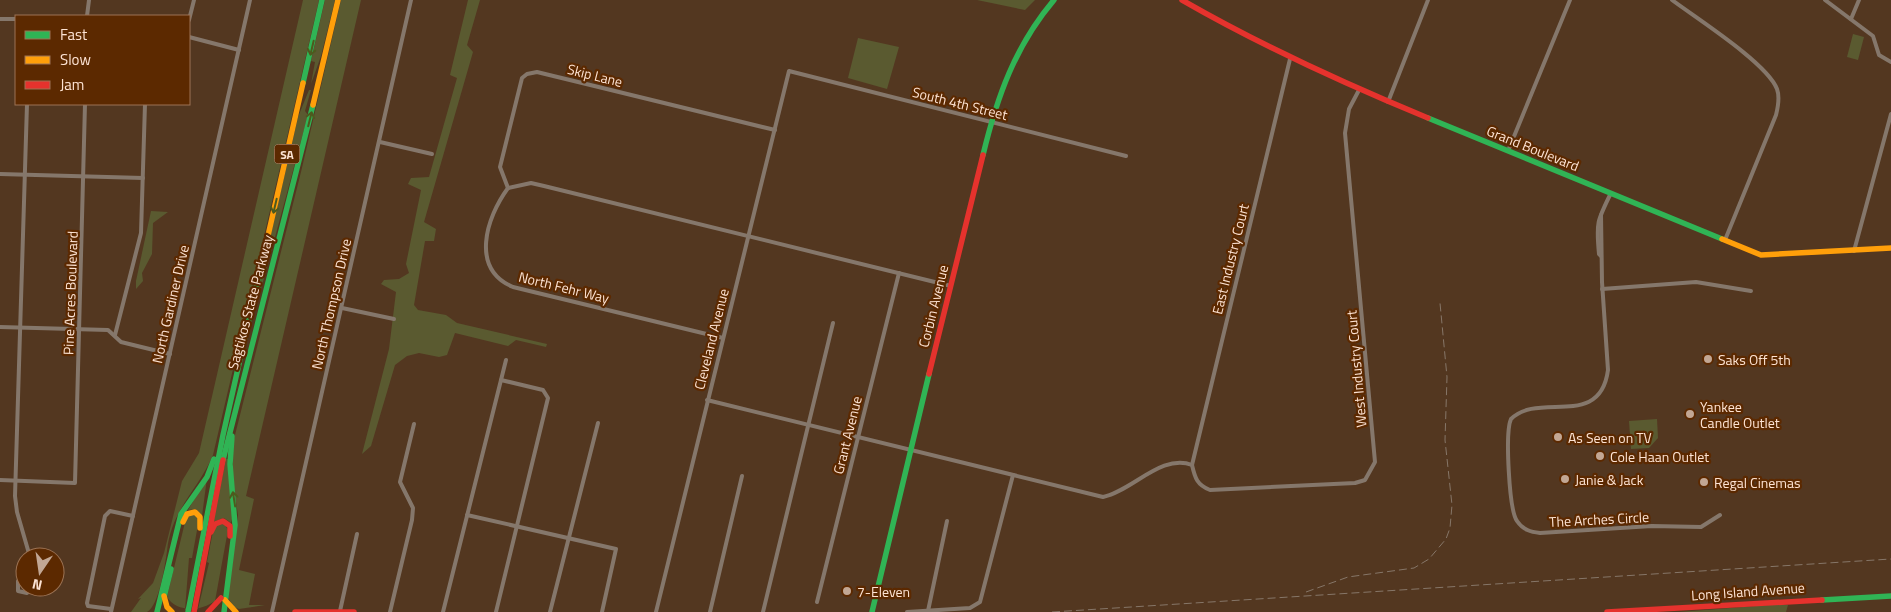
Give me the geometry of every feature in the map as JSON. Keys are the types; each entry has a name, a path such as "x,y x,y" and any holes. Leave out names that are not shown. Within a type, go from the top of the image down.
{"main road":[{"name":"Sagtikos State Parkway","path":"194,612 192,604 199,551 223,435 322,0"},
{"name":"Sagtikos State Parkway","path":"188,612 192,604 204,556 227,437 296,177 338,0"},
{"name":"Corbin Avenue","path":"872,612 872,604 991,122 1005,76 1040,15 1054,0"},
{"name":"Grand Boulevard","path":"1182,0 1250,39 1359,90 1761,255 1891,248"},
{"path":"219,612 236,525 230,473 230,449 240,389"},
{"path":"158,612 181,514 206,477 223,435"},
{"path":"152,612 162,594 184,518 190,512 197,513 200,517 199,551"},
{"path":"204,556 214,526 219,521 225,521 230,526 230,533 223,599 224,612"},
{"path":"162,594 167,607 172,612"},
{"name":"Long Island Avenue","path":"1607,612 1891,596"},
{"path":"208,612 223,599"},
{"path":"223,599 236,612"},
{"path":"295,612 354,612"}],"street":[{"path":"87,15 89,0"},
{"path":"190,16 194,0"},
{"name":"North Gardiner Drive","path":"111,611 250,0"},
{"name":"North Thompson Drive","path":"272,612 411,0"},
{"path":"1388,102 1428,0"},
{"path":"1508,151 1570,0"},
{"path":"1672,0 1761,67 1777,90 1776,115 1725,240"},
{"path":"1825,0 1873,36 1879,55 1891,62"},
{"path":"1851,19 1859,0"},
{"path":"0,19 15,20"},
{"path":"190,37 239,50"},
{"name":"East Industry Court","path":"1192,465 1290,59"},
{"name":"Skip Lane","path":"508,188 502,176 501,157 522,78 527,74 537,72 775,130"},
{"name":"South 4th Street","path":"789,72 1126,156"},
{"name":"Cleveland Avenue","path":"656,612 789,72"},
{"name":"West Industry Court","path":"1192,465 1194,477 1200,486 1210,490 1221,491 1355,483 1364,480 1375,462 1345,133 1349,109 1359,90"},
{"path":"27,105 16,512 28,547"},
{"name":"Pine Acres Boulevard","path":"17,480 75,483 85,176 85,105"},
{"path":"115,335 141,233 145,105"},
{"path":"1854,251 1891,114"},
{"path":"380,142 432,154"},
{"path":"0,174 143,178"},
{"path":"508,188 531,183 951,286"},
{"name":"North Fehr Way","path":"508,188 494,210 486,247 487,265 497,278 514,287 723,338"},
{"path":"1611,193 1597,226 1599,254 1601,256 1602,289 1696,282 1751,292"},
{"name":"Grant Avenue","path":"817,602 899,273"},
{"name":"The Arches Circle","path":"1602,289 1608,370 1602,390 1589,402 1581,405 1523,410 1511,419 1508,427 1512,512 1523,528 1540,533 1652,526 1701,526 1720,516"},
{"path":"342,308 394,319"},
{"path":"763,612 833,323"},
{"path":"0,327 108,330 121,342 170,354"},
{"path":"443,612 506,360"},
{"path":"496,612 548,398 544,390 501,380"},
{"path":"708,400 1103,497 1114,495 1170,462 1184,462 1192,465"},
{"path":"550,612 598,423"},
{"path":"390,612 412,520 413,508 400,482 414,424"},
{"path":"907,612 976,606 984,592 1014,475"},
{"path":"710,612 742,476"},
{"path":"0,480 17,480"},
{"path":"111,611 88,606 87,603 105,516 110,510 133,516"},
{"path":"467,515 616,549 602,612"},
{"path":"928,611 947,521"},
{"path":"340,611 357,534"}],"shaded area":[{"path":"303,0 319,0 213,455 179,512 174,524 161,584 155,602 147,612 131,612 141,598 138,599 153,583 164,553 182,481 199,453"},
{"path":"325,0 335,0 321,56 311,84 315,62 311,61"},
{"path":"341,0 361,0 246,496 254,499 239,570 255,574 249,605 265,605 239,609 234,607 228,598 238,515 233,483 233,443 301,172"},
{"path":"468,0 480,0 467,45 473,52 424,222 436,229 434,241 425,241 414,305 418,310 446,315 457,323 547,344 546,347 516,340 508,346 455,333 447,355 439,357 419,353 407,356 395,365 371,446 362,454 389,349 396,292 381,284 384,280 399,279 409,273 406,264 421,190 408,184 411,178 429,177 457,78 450,75"},
{"path":"977,0 1035,0 1025,10"},
{"path":"1853,34 1864,37 1858,60 1847,57"},
{"path":"858,38 899,47 887,89 848,78"},
{"path":"309,90 311,90 305,111 308,115 257,304 255,303 298,117"},
{"path":"151,211 168,212 153,223 152,254 142,273 143,281 136,289 136,281"},
{"path":"1657,419 1658,438 1649,448 1631,449 1629,421"},
{"path":"226,459 228,459 234,512 231,523 224,518 213,522"},
{"path":"207,478 202,516 196,509 188,510"},
{"path":"193,513 199,519 192,558 189,558 185,608 176,606 167,597 186,518"},
{"path":"224,523 228,530 215,601 198,608 209,563 207,562 214,526"},
{"path":"1788,605 1786,612 1679,612"}],"railway":[{"path":"1306,592 1348,577 1414,568 1429,559 1446,539 1450,528 1452,505 1445,440 1447,377 1440,303"},
{"path":"1052,612 1891,559"}],"traffic: fast":[{"path":"303,83 322,0"},
{"path":"983,155 1001,93 1009,73 1028,35 1054,0"},
{"path":"223,460 313,105"},
{"path":"1428,118 1722,239"},
{"path":"188,612 223,435 259,275"},
{"path":"872,612 929,374"},
{"path":"224,612 235,525 230,464 232,436"},
{"path":"157,612 181,514 207,477 214,459"},
{"path":"164,597 171,569"},
{"path":"1822,600 1891,596"}],"traffic: slow":[{"path":"313,105 338,0"},
{"path":"259,275 303,83"},
{"path":"1722,239 1761,255 1891,248"},
{"path":"183,522 187,514 195,512 200,517 200,528"},
{"path":"164,596 167,607 172,612"},
{"path":"225,600 236,612"}],"traffic: jam":[{"path":"1182,0 1242,33 1303,63 1428,118"},
{"path":"929,374 983,155"},
{"path":"194,612 223,460"},
{"path":"211,532 215,524 223,521 230,526 230,536"},
{"path":"208,612 221,598"},
{"path":"1607,612 1822,600"},
{"path":"295,612 354,612"}],"place":[{"name":"Saks Off 5th","path":"1708,359"},
{"name":"Yankee Candle Outlet","path":"1690,414"},
{"name":"As Seen on TV","path":"1558,437"},
{"name":"Cole Haan Outlet","path":"1600,456"},
{"name":"Janie & Jack","path":"1565,479"},
{"name":"Regal Cinemas","path":"1704,482"},
{"name":"7-Eleven","path":"847,591"}]}
